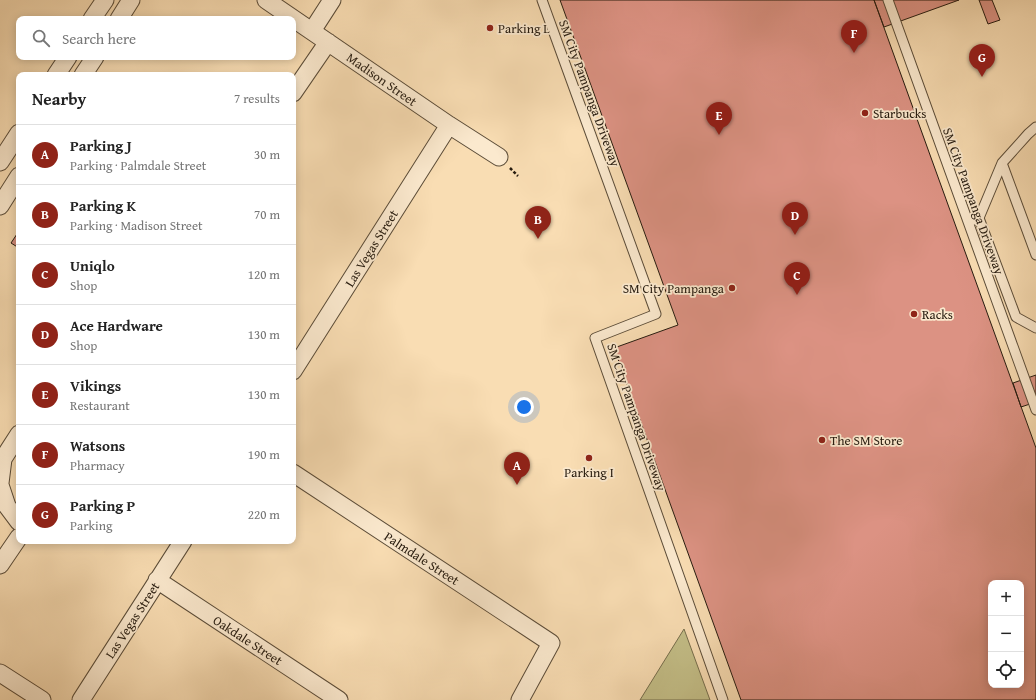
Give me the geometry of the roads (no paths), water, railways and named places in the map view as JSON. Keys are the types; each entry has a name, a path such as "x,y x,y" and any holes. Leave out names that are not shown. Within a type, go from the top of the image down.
{"street":[{"path":"94,16 104,0"},
{"path":"121,16 131,0"},
{"name":"Madison Street","path":"266,0 290,16"},
{"path":"312,31 332,0"},
{"name":"Madison Street","path":"296,20 498,157"},
{"path":"296,89 328,42"},
{"path":"58,72 66,60"},
{"path":"85,72 93,60"},
{"name":"Las Vegas Street","path":"296,366 449,125"},
{"path":"0,162 16,138"},
{"path":"0,206 16,181"},
{"path":"16,439 3,459 0,484 7,506 16,518"},
{"name":"Palmdale Street","path":"296,475 551,643 520,700"},
{"path":"0,565 16,541"},
{"name":"Las Vegas Street","path":"81,700 181,544"},
{"name":"Oakdale Street","path":"157,580 339,700"},
{"path":"0,673 42,700"}],"lane":[{"name":"SM City Pampanga Driveway","path":"542,0 656,314 595,338 723,700"},
{"name":"SM City Pampanga Driveway","path":"888,0 1036,410"},
{"path":"968,223 979,218 1002,163 1036,127"},
{"path":"1002,163 1036,255"},
{"path":"979,218 1016,317 1036,328"}],"place":[{"name":"Parking L","path":"490,28"},
{"name":"Watsons","path":"854,53"},
{"name":"Parking P","path":"982,77"},
{"name":"Starbucks","path":"865,113"},
{"name":"Vikings","path":"719,135"},
{"name":"Ace Hardware","path":"795,235"},
{"name":"Parking K","path":"538,239"},
{"name":"SM City Pampanga","path":"732,288"},
{"name":"Uniqlo","path":"797,295"},
{"name":"Racks","path":"914,314"},
{"name":"The SM Store","path":"822,440"},
{"name":"Parking I","path":"589,458"},
{"name":"Parking J","path":"517,485"}]}
